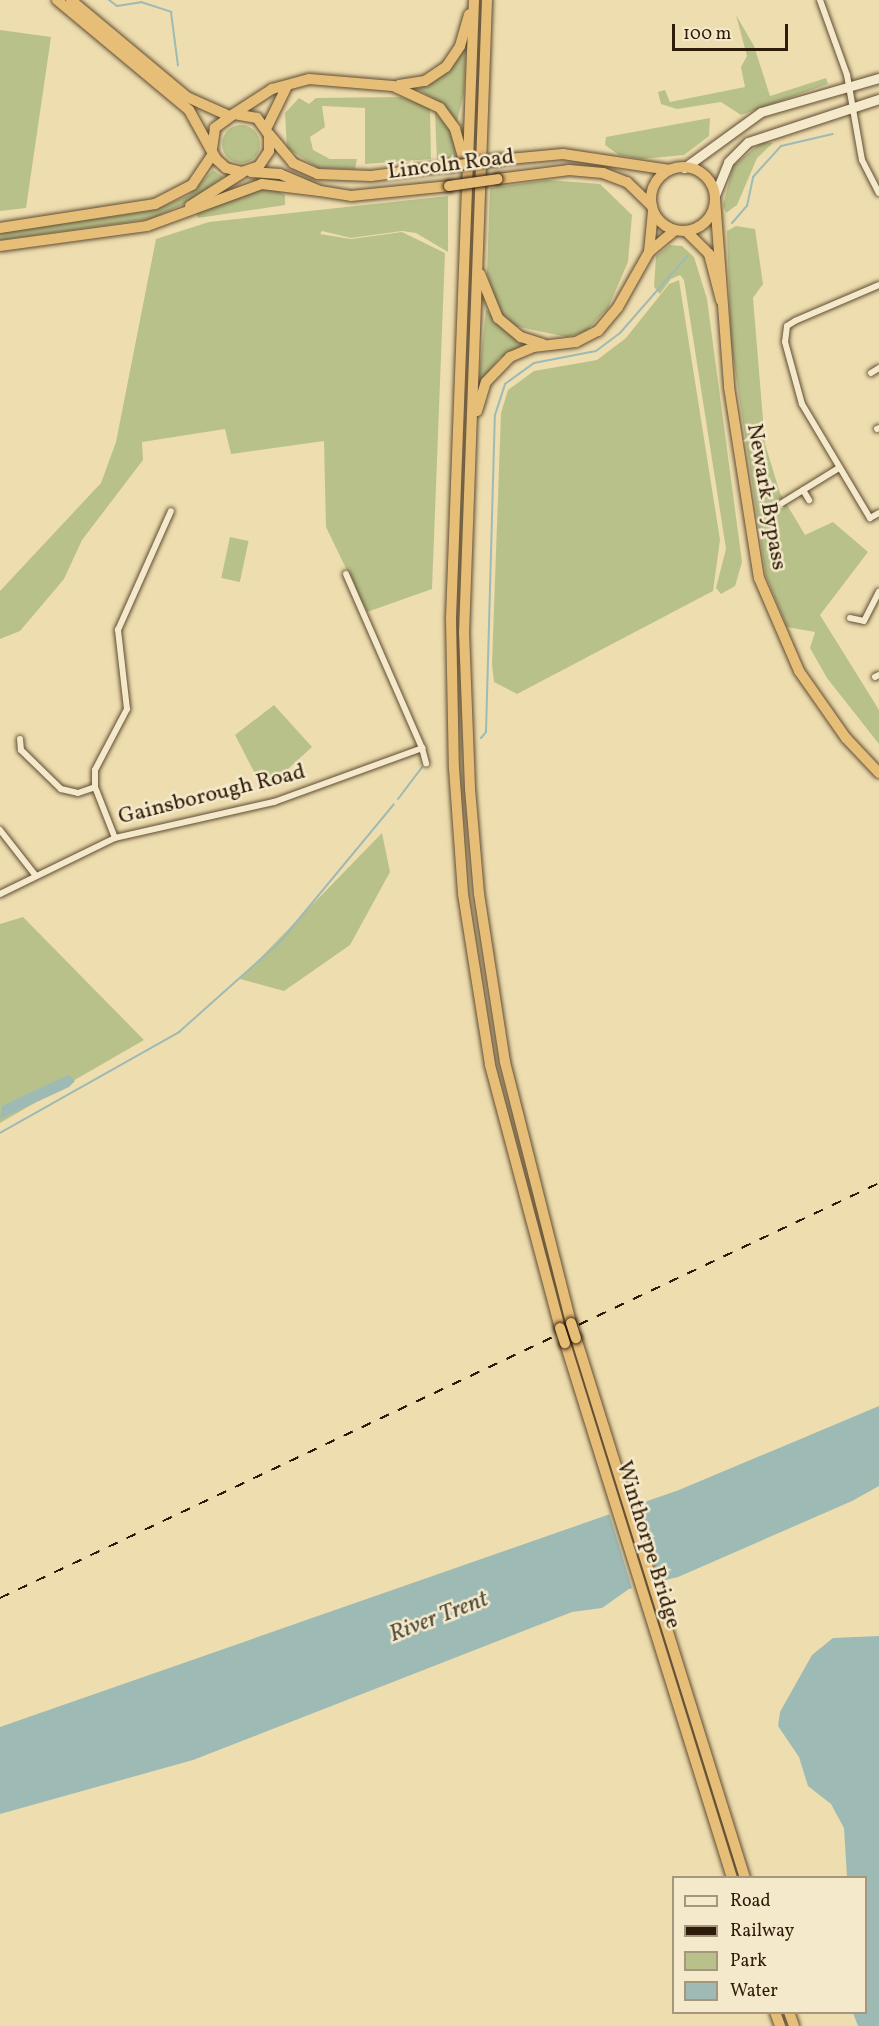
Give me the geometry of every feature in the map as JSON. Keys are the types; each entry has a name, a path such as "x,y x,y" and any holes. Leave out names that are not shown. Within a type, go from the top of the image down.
{"highway":[{"path":"57,0 189,110 224,167 244,172"},
{"path":"72,0 187,97 230,116 250,115 267,131"},
{"path":"393,86 425,81 446,67 460,46 473,0"},
{"name":"Winthorpe Bridge","path":"473,0 451,618 454,768 463,894 490,1065 560,1328 731,1876"},
{"path":"470,444 487,0"},
{"path":"0,228 155,204 192,185 213,152 215,128 230,116 272,89 324,79 393,86 424,96 446,114 467,172"},
{"path":"164,221 266,158 267,131 287,86"},
{"name":"Lincoln Road","path":"267,131 293,163 318,174 371,176 563,153 671,170"},
{"path":"470,444 479,400 491,374 517,353 546,345 576,342 598,331 618,307 649,252 655,184 671,170 684,168 703,174 715,197 706,222 681,231 649,252"},
{"name":"Lincoln Road","path":"244,172 280,174 320,191 360,196 569,170 603,173 627,182 653,208"},
{"path":"0,246 164,221 251,186 320,191"},
{"name":"Newark Bypass","path":"715,197 724,282 721,300"},
{"path":"653,208 681,231"},
{"name":"Newark Bypass","path":"681,231 709,254 721,300 749,536 768,604 776,623 827,713 879,774"},
{"path":"477,262 498,318 521,337 546,345"},
{"name":"Winthorpe Bridge","path":"470,444 464,633 470,789 479,894 505,1062 571,1323 744,1876"}],"main road":[{"path":"684,168 761,112 879,78"},
{"path":"715,197 728,162 748,142 879,99"}],"street":[{"path":"820,0 849,86 849,109 866,172 879,193"},
{"path":"879,285 787,326 785,342 798,396 838,468 870,518 879,513"},
{"path":"871,373 879,368"},
{"path":"782,503 838,468"},
{"path":"803,490 809,500"},
{"path":"115,837 95,787 95,770 127,710 118,630 122,613 171,511"},
{"path":"346,574 422,748 426,763"},
{"path":"850,618 864,621 879,592"},
{"path":"20,739 21,750 61,789 78,793 95,787"},
{"name":"Gainsborough Road","path":"0,894 115,837 274,802 422,748"},
{"path":"0,830 36,876"}],"green space":[{"path":"736,15 754,46 770,96 826,78 828,84 741,115 721,102 677,109 661,104 658,92 665,90 670,102 745,87 741,67 747,56"},
{"path":"0,30 51,37 26,208 0,211"},
{"path":"466,45 464,93 457,122 440,102 417,89 445,74"},
{"path":"401,97 430,108 431,159 365,164 365,108 322,106 325,127 310,137 313,150 330,159 357,159 355,169 318,168 287,148 285,113 299,98 309,104 316,98"},
{"path":"435,112 450,130 457,157 437,161"},
{"path":"710,118 709,136 684,155 641,159 619,155 605,145 606,137"},
{"path":"241,125 255,130 260,144 255,158 241,163 227,158 222,144 227,130"},
{"path":"762,142 773,143 757,158 737,205 726,213 723,205 733,166"},
{"path":"213,170 223,177 190,201 151,219 0,240 0,233 155,210 189,195"},
{"path":"547,180 600,184 632,215 628,262 608,308 585,332 567,337 514,326 499,311 487,274 490,188"},
{"path":"256,188 278,191 285,195 285,205 198,218 196,212"},
{"path":"448,196 448,252 416,233 402,231 351,238 322,231 320,234 351,239 402,232 445,253 432,589 367,612 326,527 324,441 231,454 225,429 142,442 143,460 82,540 64,579 20,631 0,639 0,591 101,483 116,442 156,239 209,222"},
{"path":"736,226 755,229 763,284 753,298 765,444 780,493 805,535 833,522 868,552 820,615 879,710 879,744 827,678 810,648 815,632 787,627 766,576 731,342 727,231"},
{"path":"670,245 682,246 694,257 707,299 742,562 735,586 721,594 716,588 726,549 684,280 680,275 671,279 660,294 654,287 656,256"},
{"path":"679,280 720,540 713,591 517,694 494,682 492,664 501,413 508,390 534,371 597,360 626,338 669,284"},
{"path":"486,309 507,333 530,344 499,358 478,386"},
{"path":"230,537 249,541 240,582 221,578"},
{"path":"274,705 312,747 264,791 235,735"},
{"path":"382,833 390,872 350,945 284,991 240,979"},
{"path":"23,917 144,1040 0,1123 0,924"}],"water":[{"path":"68,1075 75,1081 69,1087 0,1119 2,1106"},
{"name":"River Trent","path":"879,1406 879,1486 852,1501 678,1577 629,1589 602,1608 572,1612 193,1760 0,1814 0,1727 679,1490"},
{"path":"879,1636 879,2026 858,2026 853,2014 867,2014 867,1876 847,1876 844,1828 831,1804 808,1786 799,1757 778,1726 780,1712 812,1655 833,1638"}],"pier":[{"path":"635,1502 660,1585 634,1593 608,1510"}],"waterway":[{"path":"109,0 117,6 141,2 171,12 178,66"},
{"path":"732,223 747,206 753,177 781,146 833,134"},
{"path":"481,738 486,732 495,415 505,384 534,363 596,351 620,333 688,255"},
{"path":"398,799 422,767"},
{"path":"0,1133 179,1032 279,943 394,804"}],"railway":[{"path":"0,1598 879,1183"}]}
